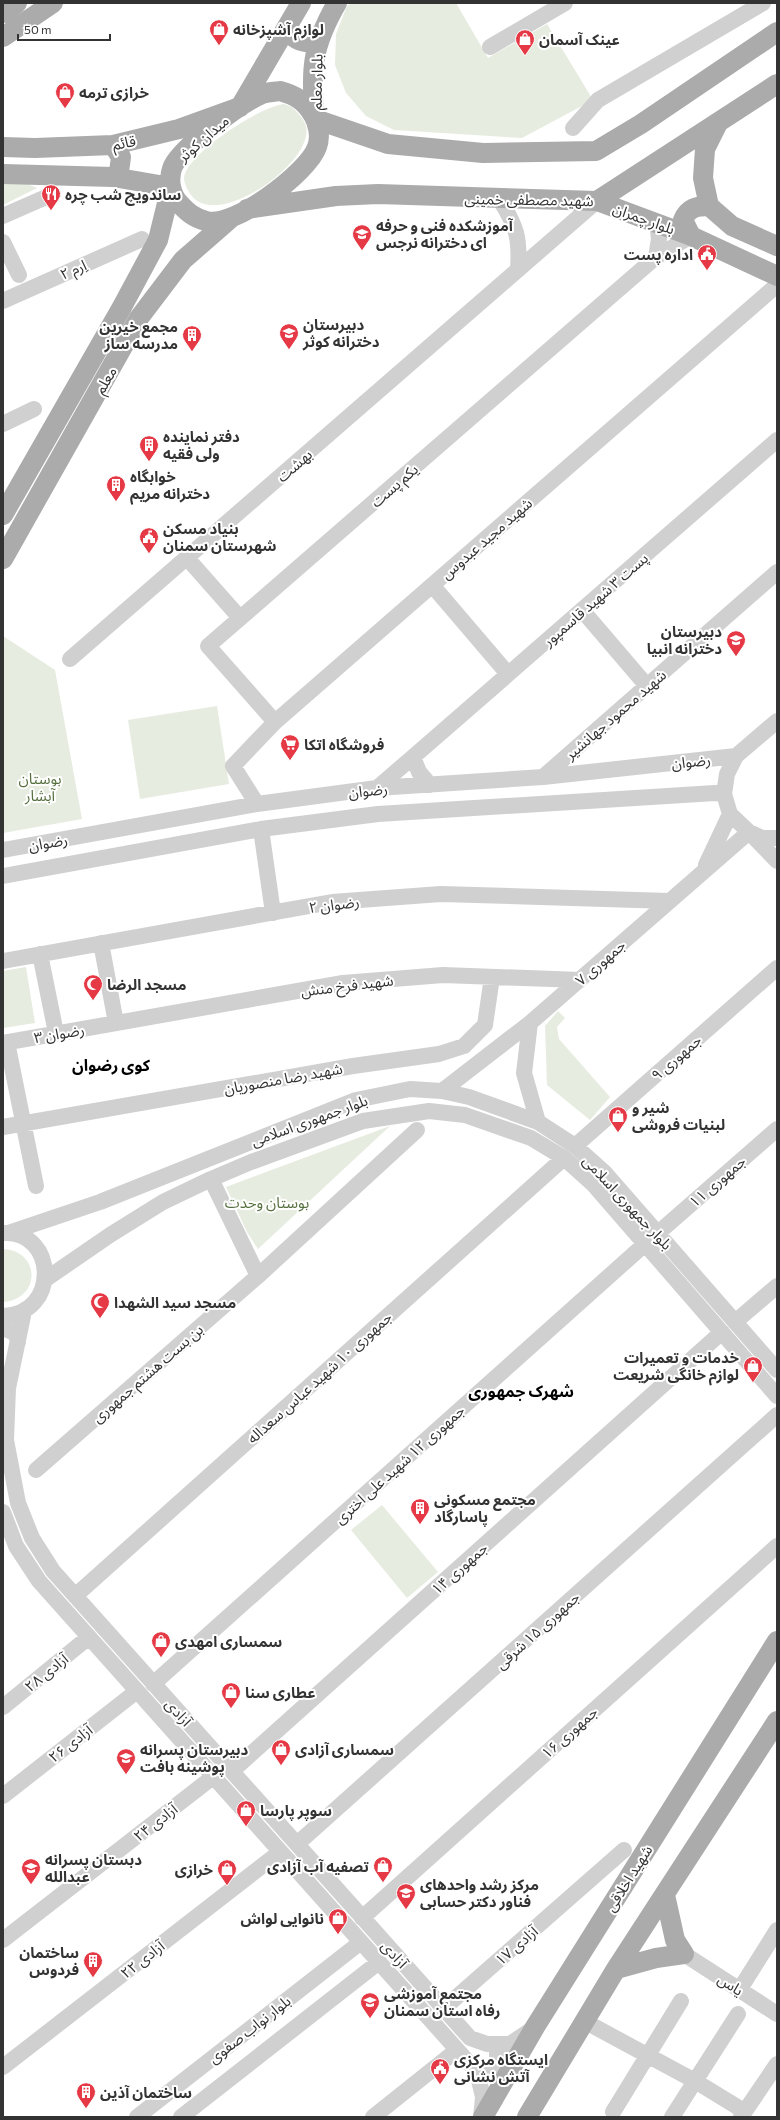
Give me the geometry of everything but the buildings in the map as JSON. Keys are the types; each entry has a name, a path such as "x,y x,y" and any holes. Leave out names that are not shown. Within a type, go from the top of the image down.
{"main road":[{"path":"3,12 17,3"},
{"path":"3,37 53,3"},
{"path":"240,107 301,3"},
{"name":"بلوار معلم","path":"315,119 313,69 318,42 322,29 337,3"},
{"path":"286,29 299,41 305,43 318,42"},
{"path":"315,119 388,144 483,153 596,151 641,124 777,32"},
{"name":"شهید مصطفی خمینی","path":"247,209 336,196 378,194 500,200 597,201 718,124 777,84"},
{"name":"میدان کوثر","path":"280,91 293,94 307,105 315,119 319,135 317,146 310,159 300,172 283,186 247,209 230,218 211,222 197,218 186,211 177,200 171,187 173,167 181,154 240,107 263,94 280,91"},
{"name":"قائم","path":"3,147 35,148 113,145 179,129 240,107"},
{"path":"718,124 705,149 703,178 709,206 732,226 777,246"},
{"path":"113,145 121,157 122,165 113,177"},
{"path":"3,174 113,177 171,187"},
{"name":"معلم","path":"3,516 122,307 158,240 171,187"},
{"name":"بلوار چمران","path":"597,201 657,222 691,236 777,276"},
{"path":"691,236 683,220 686,212 697,206 709,206"},
{"name":"معلم","path":"3,559 139,318 183,260 230,218"},
{"name":"شهید اخلاقی","path":"482,2117 535,2027 777,1641"},
{"path":"527,2117 616,1969 777,1721"},
{"path":"616,1969 656,1958 684,1954 675,1940 665,1895"}],"street":[{"path":"490,47 565,3"},
{"path":"573,128 598,100 763,3"},
{"path":"3,216 53,194"},
{"path":"500,200 513,221 519,245 518,270"},
{"name":"بهشت","path":"70,659 597,201"},
{"path":"656,257 659,239 657,222"},
{"name":"یکم پست","path":"274,722 208,646 656,257 691,236"},
{"name":"اِرم ۲","path":"3,301 142,239"},
{"path":"3,242 19,275"},
{"name":"شهید مجید عبدوس","path":"257,804 233,766 274,722 777,285"},
{"path":"3,424 34,409"},
{"name":"پست ۳ شهید قاسمپور","path":"377,788 777,440"},
{"path":"187,558 240,618"},
{"name":"شهید محمود جهانشیر","path":"543,778 777,572"},
{"path":"432,585 508,674"},
{"path":"582,610 647,686"},
{"path":"777,721 736,756 727,774 724,794 730,814 777,860"},
{"name":"رضوان","path":"3,850 257,804 377,788 543,778 736,756"},
{"path":"413,757 419,772 430,785"},
{"name":"رضوان","path":"3,876 261,829 378,814 707,793 724,794"},
{"path":"704,870 730,814"},
{"path":"261,829 273,913"},
{"path":"749,832 762,838 777,838"},
{"name":"جمهوری ۷","path":"442,1091 530,1023 749,832"},
{"name":"رضوان ۲","path":"3,960 332,902 441,894 669,901"},
{"path":"101,943 116,1023"},
{"path":"40,954 56,1034"},
{"name":"جمهوری ۹","path":"575,1146 777,968"},
{"name":"شهید فرخ منش","path":"116,1023 343,984 443,975 580,980"},
{"name":"شهید رضا منصوریان","path":"3,1127 353,1066 439,1054 464,1046 485,1025 492,977"},
{"name":"رضوان ۳","path":"5,1042 116,1023"},
{"path":"530,1023 524,1073 538,1122"},
{"path":"5,1042 36,1186"},
{"name":"بلوار جمهوری اسلامی","path":"6,1233 100,1202 356,1100 410,1089 442,1091 469,1097 538,1122 575,1146 605,1173 777,1370"},
{"name":"بلوار جمهوری اسلامی","path":"46,1279 130,1222 163,1202 251,1162 363,1121 429,1111 465,1115 530,1138 564,1158 593,1184 777,1396"},
{"name":"جمهوری ۱۱","path":"658,1233 777,1129"},
{"name":"بن بست هشتم جمهوری","path":"36,1470 258,1276 417,1130"},
{"path":"243,1144 251,1162"},
{"name":"جمهوری ۱۰ شهید عباس سعداله","path":"75,1596 564,1158"},
{"path":"211,1179 258,1276"},
{"path":"3,1316 12,1316 24,1311 35,1303 42,1292 46,1279 45,1266 40,1254 32,1243 21,1236 6,1233"},
{"name":"جمهوری ۱۲ شهید علی اختری","path":"154,1684 645,1244"},
{"path":"735,1322 777,1286"},
{"name":"آزادی","path":"24,1311 8,1388 6,1440 18,1503 32,1538 53,1571 470,2038 487,2044 510,2044 535,2027"},
{"path":"3,1328 15,1332 18,1342"},
{"name":"جمهوری ۱۴","path":"232,1772 722,1332"},
{"name":"جمهوری ۱۵ شرقی","path":"297,1844 777,1415"},
{"name":"آزادی","path":"3,1512 16,1546 39,1581 476,2072 483,2097 482,2117"},
{"name":"جمهوری ۱۶","path":"362,1918 777,1546"},
{"name":"آزادی ۲۸","path":"3,1707 89,1637"},
{"name":"آزادی ۲۶","path":"3,1796 137,1691"},
{"name":"آزادی ۲۴","path":"3,1940 213,1777"},
{"path":"246,1813 259,1802"},
{"name":"آزادی ۱۷","path":"443,2009 624,1850"},
{"name":"آزادی ۲۲","path":"3,2067 280,1852"},
{"path":"740,1989 777,1930"},
{"name":"بلوار نواب صفوی","path":"137,2117 361,1942"},
{"name":"یاس","path":"684,1954 777,2014"},
{"path":"343,1956 352,1955 358,1958 363,1968 362,1976"},
{"name":"بلوار نواب صفوی","path":"181,2117 379,1962"},
{"path":"613,2112 646,2055 681,2001"},
{"path":"672,2117 738,2014"},
{"path":"584,2022 695,2081 742,2114 777,2064"},
{"path":"476,2072 491,2069 497,2062 497,2044"},
{"path":"373,2117 457,2050"}],"green space":[{"path":"352,3 456,3 488,58 547,24 593,100 522,138 394,130 366,116 346,93 335,65 336,34 347,6"},
{"path":"284,104 292,107 298,113 306,126 305,141 295,157 280,173 262,188 241,198 221,204 204,204 191,195 186,187 184,178 188,168 197,157 210,145 243,122 259,113"},
{"path":"3,177 10,177 37,188 3,205"},
{"name":"بوستان آبشار","path":"3,636 55,670 82,819 3,833"},
{"path":"217,706 229,784 140,799 128,720"},
{"path":"26,967 35,1023 3,1028 3,971"},
{"path":"558,1011 565,1018 557,1027 559,1039 610,1097 590,1120 547,1085 545,1026"},
{"name":"بوستان وحدت","path":"390,1126 258,1249 247,1232 226,1187"},
{"path":"3,1249 15,1252 24,1258 30,1266 32,1275 30,1284 24,1293 15,1299 3,1302"},
{"path":"382,1505 438,1572 407,1598 351,1530"}],"place":[{"name":"لوازم آشپزخانه","path":"219,46"},
{"name":"عینک آسمان","path":"525,56"},
{"name":"خرازی ترمه","path":"65,109"},
{"name":"ساندویچ شب چره","path":"51,211"},
{"name":"آموزشکده فنی و حرفه ای دخترانه نرجس","path":"362,251"},
{"name":"اداره پست","path":"707,271"},
{"name":"دبیرستان دخترانه کوثر","path":"289,350"},
{"name":"مجمع خیرین مدرسه ساز","path":"192,352"},
{"name":"دفتر نماینده ولی فقیه","path":"149,462"},
{"name":"خوابگاه دخترانه مریم","path":"116,502"},
{"name":"بنیاد مسکن شهرستان سمنان","path":"149,554"},
{"name":"دبیرستان دخترانه انبیا","path":"736,657"},
{"name":"فروشگاه اتکا","path":"290,761"},
{"name":"مسجد الرضا","path":"93,1001"},
{"name":"شیر و لبنیات فروشی","path":"618,1133"},
{"name":"مسجد سید الشهدا","path":"100,1319"},
{"name":"خدمات و تعمیرات لوازم خانگی شریعت","path":"753,1383"},
{"name":"مجتمع مسکونی پاسارگاد","path":"420,1525"},
{"name":"سمساری امهدی","path":"161,1658"},
{"name":"عطاری سنا","path":"231,1709"},
{"name":"سمساری آزادی","path":"281,1766"},
{"name":"دبیرستان پسرانه پوشینه بافت","path":"126,1775"},
{"name":"سوپر پارسا","path":"246,1827"},
{"name":"تصفیه آب آزادی","path":"383,1883"},
{"name":"دبستان پسرانه عبدالله","path":"31,1885"},
{"name":"خرازی","path":"227,1886"},
{"name":"مرکز رشد واحدهای فناور دکتر حسابی","path":"406,1910"},
{"name":"نانوایی لواش","path":"338,1935"},
{"name":"ساختمان فردوس","path":"93,1978"},
{"name":"مجتمع آموزشی رفاه استان سمنان","path":"370,2019"},
{"name":"ایستگاه مرکزی آتش نشانی","path":"440,2085"},
{"name":"ساختمان آذین","path":"86,2109"}],"district":[{"name":"کوی رضوان","path":"111,1064"},
{"name":"شهرک جمهوری","path":"521,1390"}]}
